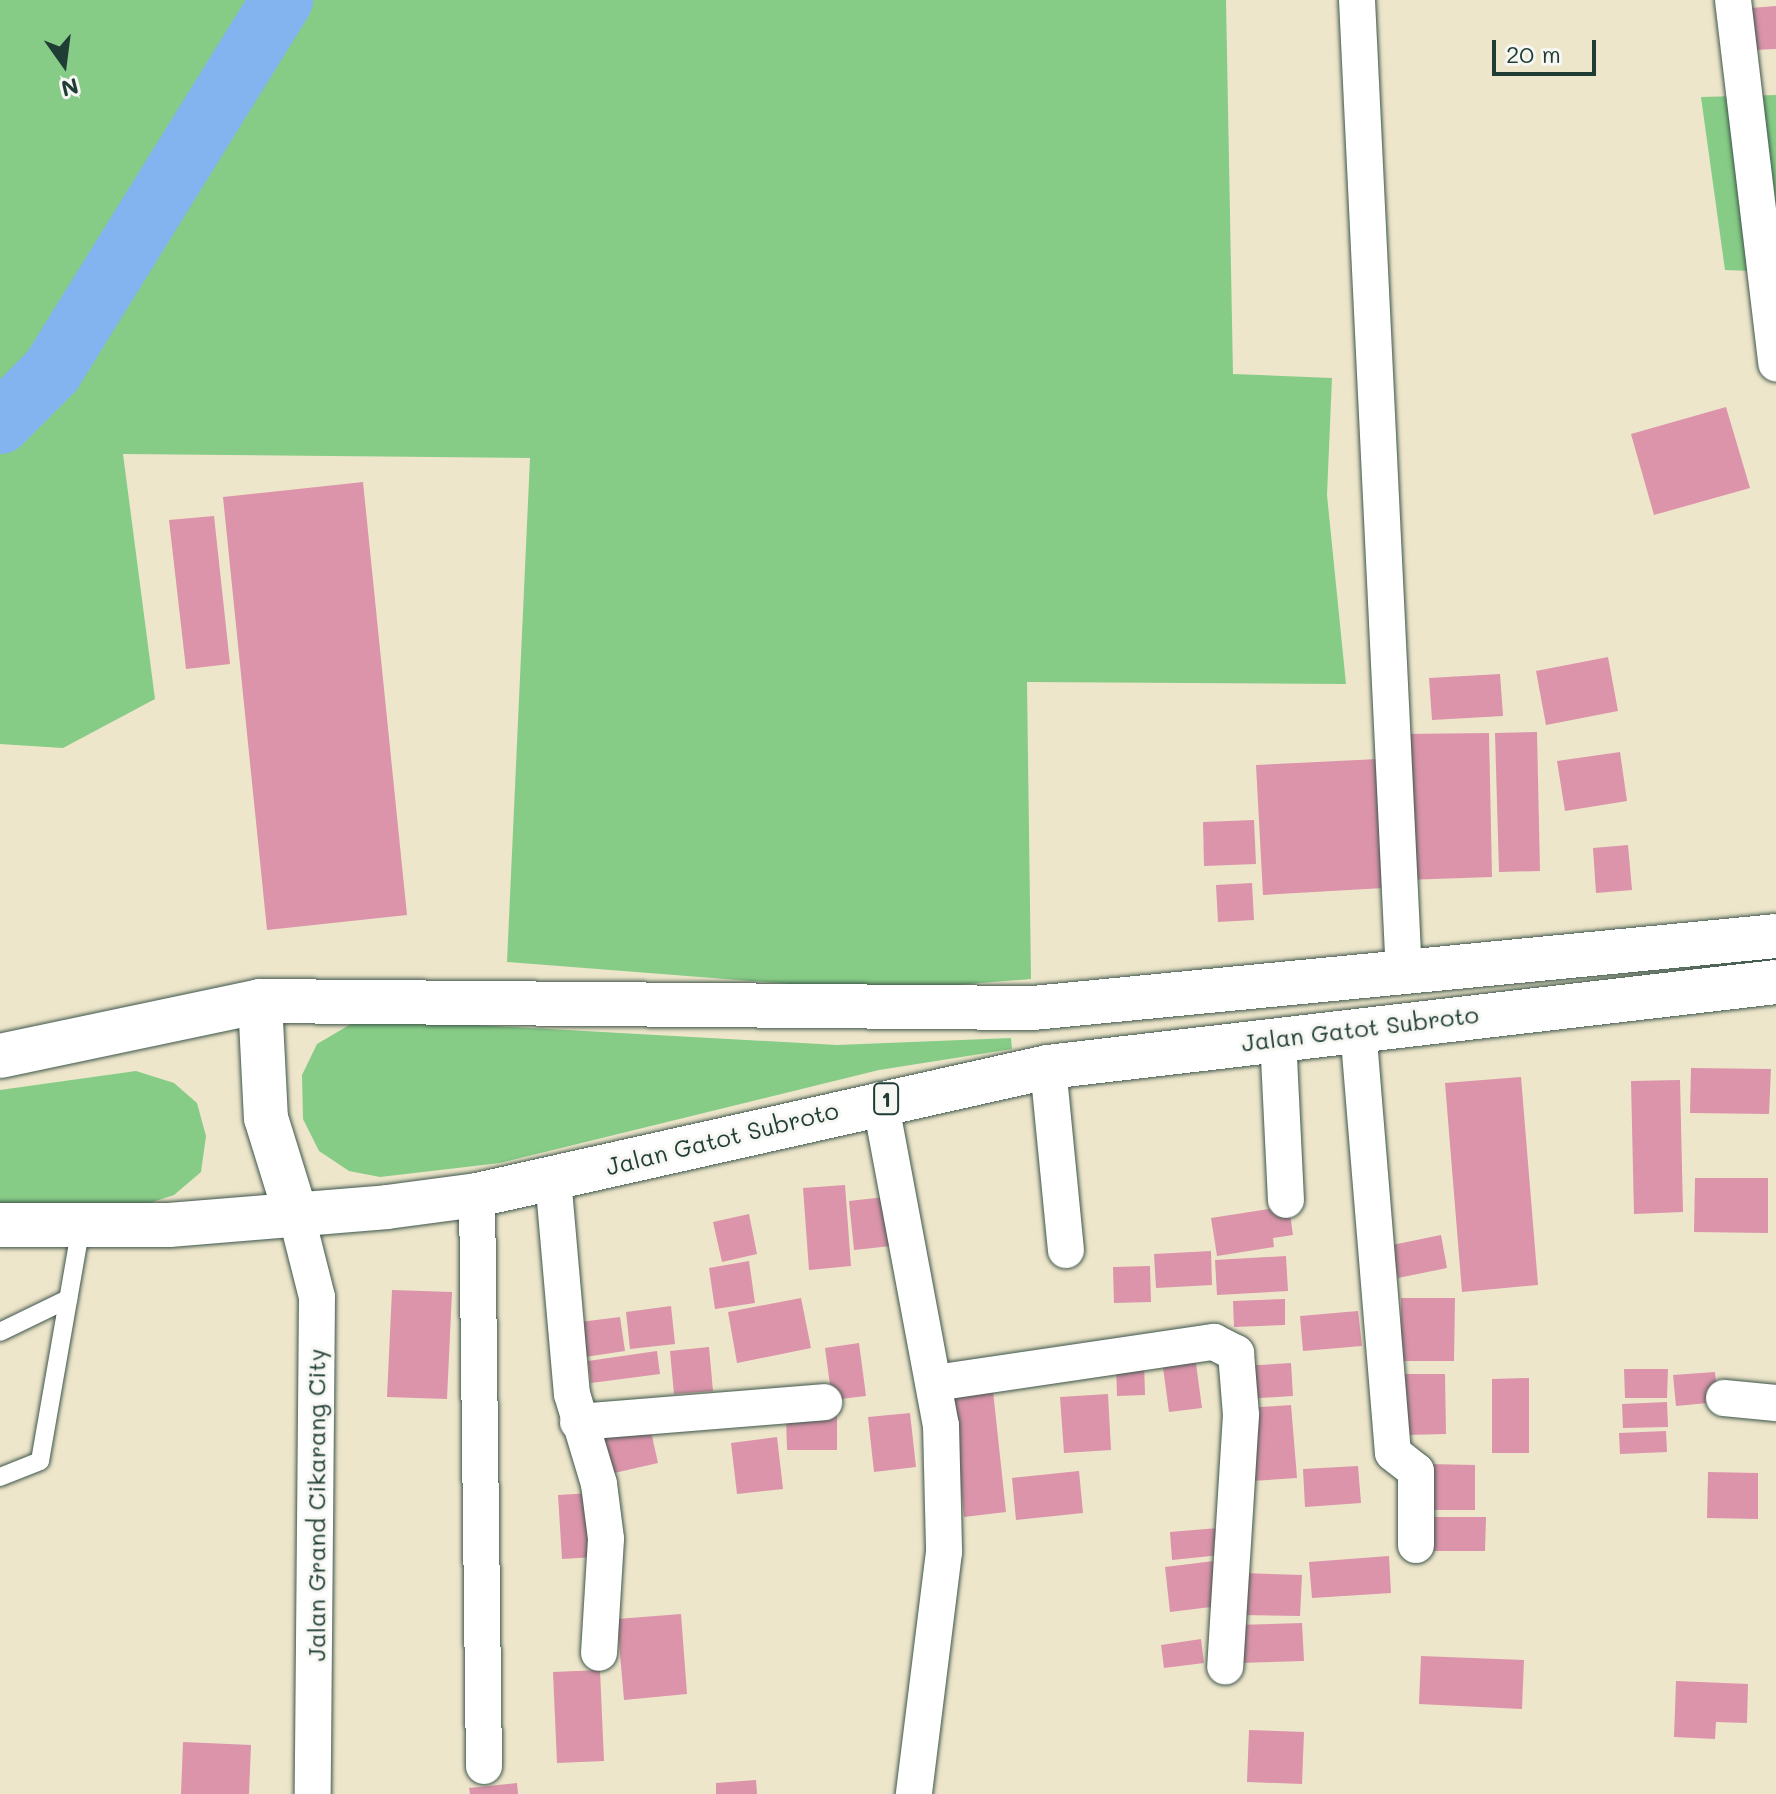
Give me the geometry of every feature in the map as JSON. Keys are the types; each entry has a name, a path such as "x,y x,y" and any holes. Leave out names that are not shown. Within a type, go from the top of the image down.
{"highway":[{"name":"Jalan Gatot Subroto","path":"0,1056 260,1001 939,1012 1404,974 1776,936"},
{"name":"Jalan Gatot Subroto","path":"0,1225 81,1227 297,1218 477,1195 880,1100 1048,1067 1278,1037 1776,982"},
{"path":"260,1001 266,1118 297,1218"}],"street":[{"path":"1357,0 1404,974"},
{"path":"1733,0 1776,363"},
{"path":"1358,1028 1393,1453 1416,1471 1416,1545"},
{"path":"1278,1037 1286,1200"},
{"path":"1048,1067 1066,1250"},
{"path":"880,1100 935,1383 944,1552 914,1794"},
{"path":"553,1178 578,1422 599,1484 606,1539 599,1653"},
{"path":"477,1195 484,1766"},
{"name":"Jalan Grand Cikarang City","path":"297,1218 317,1297 313,1794"},
{"path":"935,1383 1214,1342 1236,1353 1241,1415 1225,1666"},
{"path":"1724,1398 1776,1403"},
{"path":"578,1422 824,1402"}],"lane":[{"path":"0,1477 40,1461 81,1227"},
{"path":"0,1332 68,1299"}],"green space":[{"path":"0,0 1226,0 1233,374 1332,378 1327,495 1346,684 1027,682 1031,979 880,991 507,962 530,458 123,454 155,699 63,748 0,744"},
{"path":"1776,95 1776,272 1725,270 1701,97"},
{"path":"403,1021 837,1045 1011,1038 1012,1049 879,1070 500,1163 380,1177 349,1171 319,1151 303,1119 302,1075 317,1044 351,1024"},
{"path":"136,1071 174,1083 197,1103 206,1136 201,1172 174,1195 134,1208 0,1209 0,1090"}],"building":[{"path":"1776,6 1776,49 1753,50 1751,8"},
{"path":"1726,407 1750,488 1654,515 1631,434"},
{"path":"363,482 407,915 267,930 223,497"},
{"path":"214,516 230,664 186,669 169,520"},
{"path":"1608,657 1618,711 1546,725 1536,671"},
{"path":"1500,674 1503,716 1432,720 1429,678"},
{"path":"1537,732 1540,871 1499,872 1495,733"},
{"path":"1489,733 1492,877 1405,880 1401,734"},
{"path":"1620,752 1627,801 1565,811 1557,761"},
{"path":"1378,759 1384,888 1263,895 1256,765"},
{"path":"1254,820 1256,864 1204,866 1203,822"},
{"path":"1628,845 1632,890 1596,893 1593,848"},
{"path":"1252,883 1254,920 1218,922 1216,885"},
{"path":"1691,1068 1771,1069 1769,1114 1690,1113"},
{"path":"1521,1077 1538,1285 1462,1292 1445,1083"},
{"path":"1680,1080 1683,1212 1634,1214 1631,1081"},
{"path":"1695,1178 1768,1178 1768,1233 1694,1232"},
{"path":"845,1185 851,1266 809,1270 803,1188"},
{"path":"885,1197 891,1246 854,1250 849,1201"},
{"path":"1289,1206 1293,1235 1273,1238 1274,1247 1217,1256 1211,1218"},
{"path":"749,1214 757,1254 722,1262 713,1222"},
{"path":"1441,1235 1447,1268 1398,1278 1392,1245"},
{"path":"1211,1251 1212,1285 1156,1288 1154,1254"},
{"path":"1286,1256 1288,1291 1217,1295 1215,1260"},
{"path":"749,1261 755,1303 715,1309 709,1268"},
{"path":"1150,1266 1151,1302 1114,1303 1113,1267"},
{"path":"392,1290 452,1292 447,1399 387,1397"},
{"path":"801,1298 811,1348 737,1363 728,1312"},
{"path":"1401,1298 1455,1298 1454,1361 1401,1361"},
{"path":"1285,1299 1285,1325 1234,1327 1233,1301"},
{"path":"671,1306 675,1344 630,1349 626,1312"},
{"path":"1358,1311 1362,1346 1303,1351 1300,1316"},
{"path":"620,1317 625,1351 585,1357 580,1322"},
{"path":"859,1343 866,1396 832,1400 825,1348"},
{"path":"709,1347 713,1391 674,1394 670,1351"},
{"path":"657,1351 660,1374 591,1383 588,1361"},
{"path":"1195,1356 1202,1408 1169,1412 1162,1360"},
{"path":"1144,1362 1145,1395 1117,1396 1116,1363"},
{"path":"1291,1363 1293,1396 1243,1399 1242,1366"},
{"path":"1624,1369 1668,1369 1667,1398 1625,1398"},
{"path":"1715,1372 1718,1402 1676,1406 1673,1375"},
{"path":"1404,1374 1445,1374 1446,1434 1405,1435"},
{"path":"1529,1378 1529,1453 1492,1453 1492,1379"},
{"path":"993,1391 1006,1512 964,1517 952,1395"},
{"path":"1108,1394 1111,1450 1064,1453 1060,1397"},
{"path":"1667,1402 1668,1427 1623,1428 1622,1404"},
{"path":"1291,1405 1297,1478 1252,1481 1246,1408"},
{"path":"910,1413 916,1467 874,1472 868,1417"},
{"path":"786,1416 837,1416 837,1450 787,1450"},
{"path":"650,1427 658,1463 610,1474 601,1438"},
{"path":"1666,1431 1667,1452 1620,1454 1619,1433"},
{"path":"777,1437 783,1489 737,1494 731,1443"},
{"path":"1428,1464 1475,1465 1475,1510 1428,1510"},
{"path":"1358,1466 1361,1503 1305,1507 1303,1469"},
{"path":"1079,1471 1083,1513 1016,1520 1012,1478"},
{"path":"1708,1472 1758,1473 1758,1519 1707,1518"},
{"path":"591,1493 595,1557 562,1559 558,1495"},
{"path":"1421,1517 1486,1517 1485,1551 1420,1551"},
{"path":"1218,1528 1221,1555 1172,1560 1170,1532"},
{"path":"1389,1556 1391,1593 1312,1598 1309,1562"},
{"path":"1214,1561 1219,1606 1170,1612 1165,1567"},
{"path":"1243,1573 1302,1575 1300,1616 1241,1615"},
{"path":"681,1614 687,1694 624,1700 617,1619"},
{"path":"1302,1623 1304,1661 1238,1663 1237,1625"},
{"path":"1201,1639 1204,1663 1164,1668 1161,1645"},
{"path":"1421,1656 1524,1660 1522,1709 1419,1704"},
{"path":"600,1670 604,1761 557,1763 553,1672"},
{"path":"1676,1681 1748,1684 1747,1723 1716,1722 1715,1739 1674,1737"},
{"path":"1249,1730 1304,1732 1302,1784 1247,1782"},
{"path":"183,1742 251,1745 249,1794 181,1794"},
{"path":"756,1780 757,1794 716,1794 716,1783"},
{"path":"517,1783 518,1794 470,1794 469,1788"}],"waterway":[{"path":"0,423 52,371 282,0"}]}
